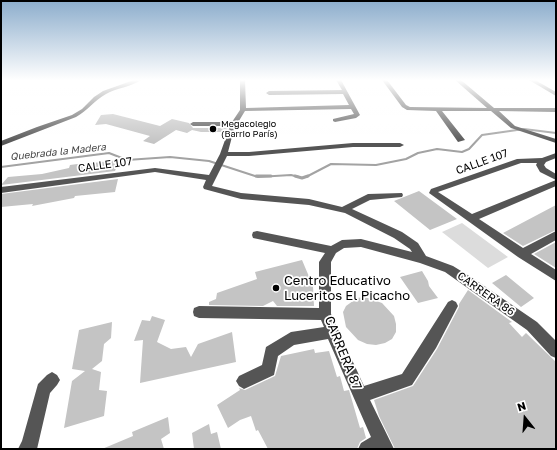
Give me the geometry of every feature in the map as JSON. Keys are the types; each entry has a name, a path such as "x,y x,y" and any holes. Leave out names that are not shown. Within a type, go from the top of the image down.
{"street":[{"path":"1,144 39,128 74,116 84,110 93,101"},
{"path":"243,101 243,110 226,140 222,157 207,187 242,196 309,202 343,210 398,235 414,246 422,259"},
{"path":"335,120 357,116 350,101"},
{"path":"401,101 406,108 439,111 556,110"},
{"path":"482,101 514,127 556,141"},
{"path":"247,110 352,107"},
{"path":"439,111 461,140"},
{"path":"193,124 235,124"},
{"path":"222,157 353,145 400,145"},
{"name":"CALLE 107","path":"470,219 434,195 434,191 520,161 542,162 556,155"},
{"path":"542,162 543,170 556,178"},
{"name":"CALLE 107","path":"1,190 155,170 213,174"},
{"path":"470,219 556,183"},
{"path":"343,210 368,197 399,195"},
{"path":"470,219 556,276"},
{"path":"256,235 332,250 342,244 361,243 422,259"},
{"path":"522,254 556,235"},
{"name":"CARRERA 87","path":"332,250 325,262 325,314 360,395 377,447"},
{"name":"CARRERA 86","path":"422,259 449,269 470,282 532,326 556,351"},
{"path":"360,395 407,380 431,343 452,306"},
{"path":"199,312 325,314"},
{"path":"244,381 269,370 271,352 291,339 333,332"},
{"path":"27,449 30,444 43,389 52,380"}],"shaded area":[{"path":"462,223 508,257 488,268 442,232"}],"building":[{"name":"Megacolegio (Barrio París)","path":"113,114 160,126 172,119 189,123 193,128 228,128 226,132 201,132 192,130 187,133 176,130 154,144 143,141 150,136 106,124 95,125 101,115"},
{"path":"119,160 115,171 1,185 8,177 42,174 69,168 70,165"},
{"path":"118,179 115,192 75,196 74,198 32,206 33,204 1,207 1,194"},
{"path":"419,191 457,219 430,230 394,201"},
{"path":"556,205 556,230 523,246 503,233"},
{"path":"556,242 556,268 534,254"},
{"path":"302,260 313,286 314,306 277,306 273,301 263,306 209,305 209,302 216,299 217,293 257,279 255,272"},
{"path":"422,271 428,281 429,286 438,298 418,303 400,277"},
{"path":"506,275 534,298 521,307 492,283"},
{"path":"468,290 512,322 509,323 522,337 526,333 556,362 556,449 395,449 379,416 374,400 413,386 437,349 459,307 459,304"},
{"path":"365,297 382,303 394,316 396,332 392,339 385,343 376,345 367,344 358,340 346,327 343,312 346,306 357,298"},
{"path":"152,316 165,320 157,342 171,349 186,347 191,357 198,344 232,332 236,362 140,383 143,340 134,341 142,320 150,321"},
{"path":"112,322 111,338 104,344 102,361 92,369 101,372 99,390 107,391 104,416 64,428 72,381 85,371 72,369 79,330"},
{"path":"314,349 315,353 329,351 337,377 340,376 344,391 349,390 360,428 363,427 366,438 360,442 357,449 268,449 258,430 256,431 251,416 240,420 228,428 217,405 240,390 239,388 245,390 275,376 281,356"},
{"path":"168,417 170,433 161,439 164,449 102,449 133,436 132,432"},
{"path":"209,424 211,434 217,432 221,449 194,449 192,433"}],"waterway":[{"name":"Quebrada la Madera","path":"308,176 331,164 376,165 406,159 418,153 437,149 462,152 469,149 482,135 524,129 556,133"},
{"name":"Quebrada la Madera","path":"1,167 109,153 127,160 170,157 209,161 258,177 295,176"},
{"name":"Quebrada la Madera","path":"256,176 271,176"},
{"name":"Quebrada la Madera","path":"295,176 299,177"},
{"name":"Quebrada la Madera","path":"295,176 302,178 308,176"}],"place":[{"name":"Megacolegio (Barrio París)","path":"213,129"},
{"name":"Centro Educativo Luceritos El Picacho","path":"276,288"}]}
